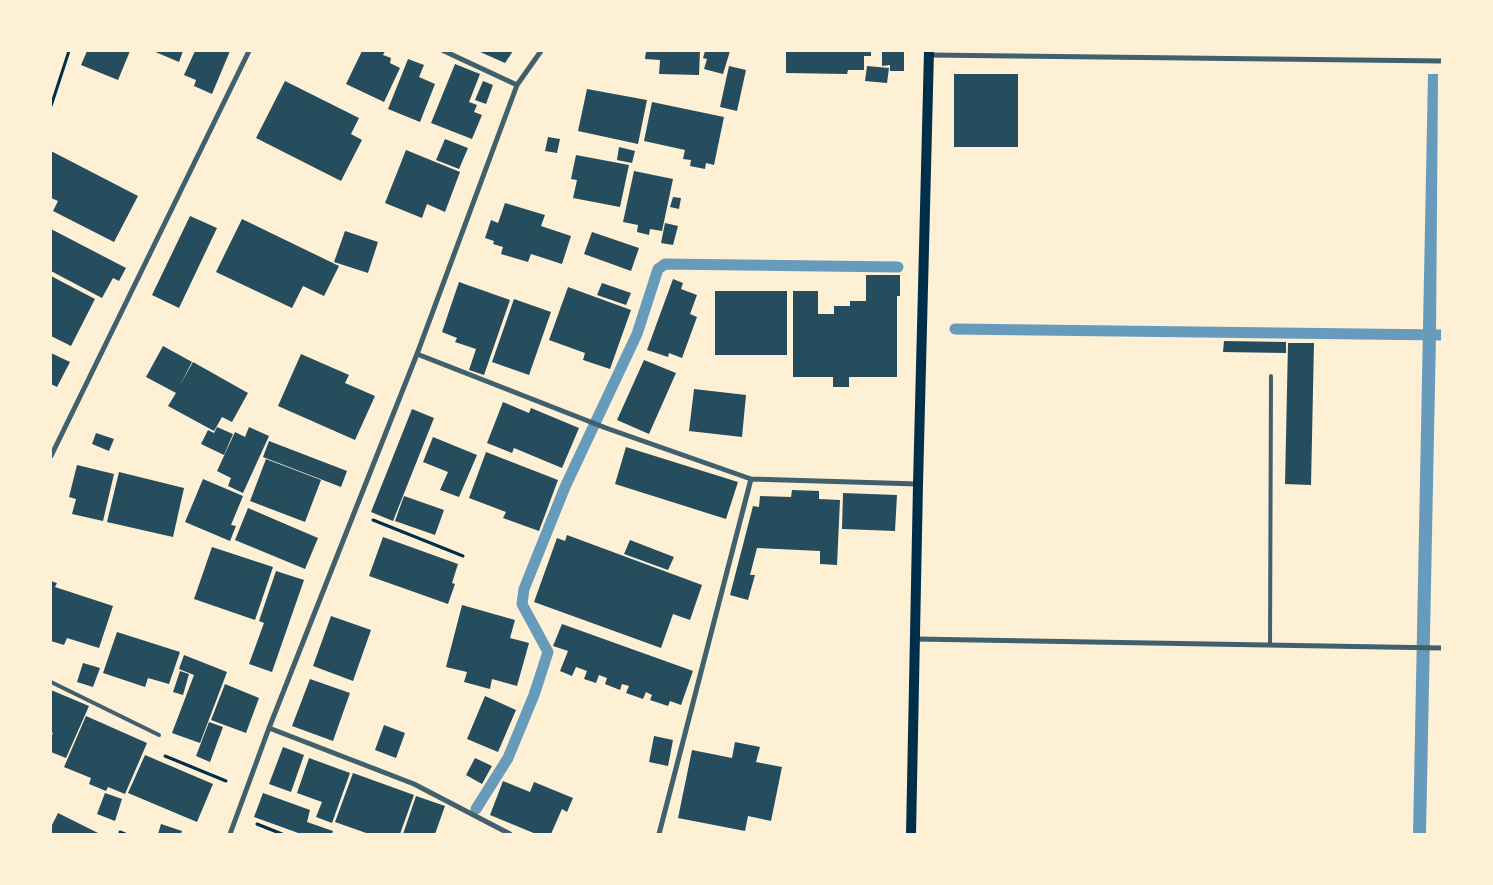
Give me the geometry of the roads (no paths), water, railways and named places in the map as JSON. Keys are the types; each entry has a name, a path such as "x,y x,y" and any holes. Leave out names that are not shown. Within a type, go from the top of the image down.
{"main road":[{"path":"912,834 918,484 929,53"}],"street":[{"path":"51,456 250,51"},
{"path":"444,51 517,85"},
{"path":"230,834 269,728 417,354 517,85 541,51"},
{"path":"929,53 1442,62"},
{"path":"417,354 606,428 751,479 918,484"},
{"path":"659,834 751,479"},
{"path":"916,639 1442,648"},
{"path":"269,728 414,784 510,834"}],"lane":[{"path":"1270,645 1271,376"},
{"path":"51,682 159,735"}],"water":[{"path":"1428,74 1438,74 1436,335 1426,834 1413,834"}],"waterway":[{"path":"476,809 508,758 534,695 548,652 522,604 524,589 565,487 637,334 658,269 665,264 898,267"},
{"path":"955,329 1442,335"}]}
